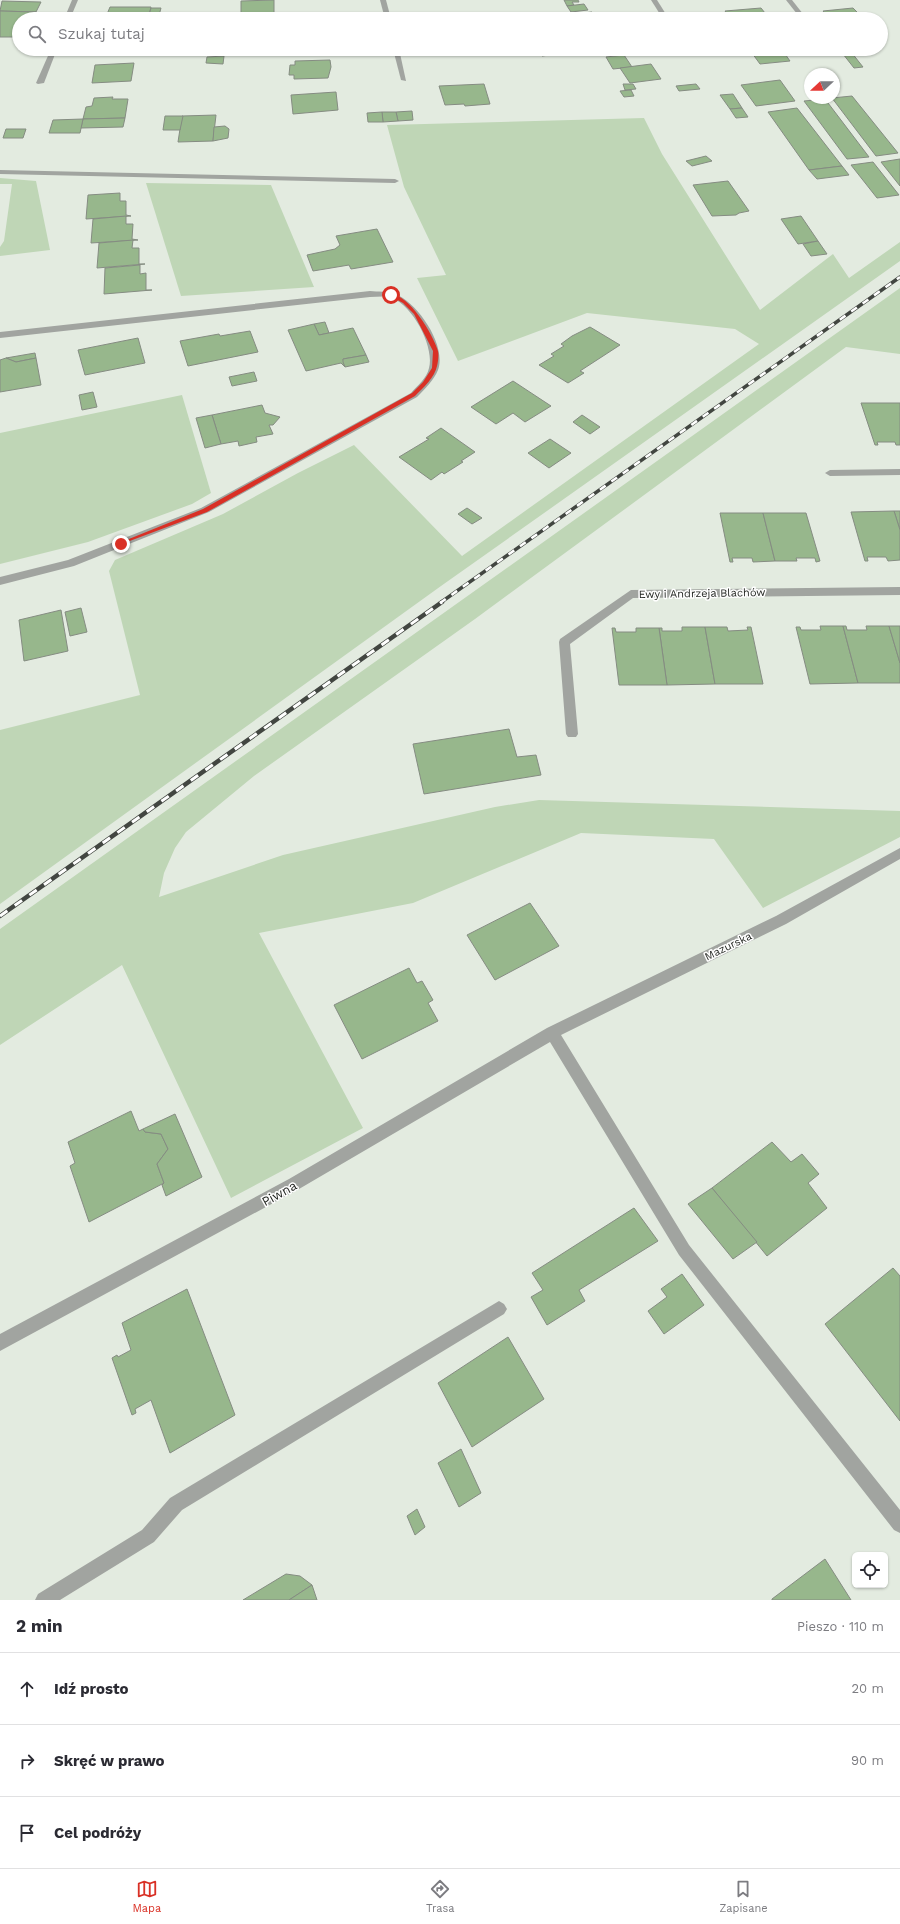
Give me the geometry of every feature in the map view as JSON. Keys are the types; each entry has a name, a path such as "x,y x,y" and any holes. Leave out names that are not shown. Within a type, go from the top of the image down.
{"street":[{"path":"70,12 75,0"},
{"path":"383,0 386,12"},
{"path":"654,0 662,12"},
{"path":"789,0 798,12"},
{"path":"40,83 51,56"},
{"path":"398,56 404,80"},
{"path":"0,172 394,181"},
{"path":"0,334 370,294 391,295 405,302 416,313 436,351 434,368 425,383 414,395 205,510 70,563 0,581"},
{"path":"830,473 900,472"},
{"name":"Ewy i Andrzeja Blachów","path":"572,734 564,642 631,594 900,591"},
{"name":"Mazurska","path":"552,1033 781,920 900,853"},
{"path":"552,1033 684,1250 900,1524"},
{"name":"Piwna","path":"0,1343 294,1184 552,1033"},
{"path":"44,1600 148,1536 176,1504 499,1309"}],"green space":[{"path":"644,118 662,154 760,310 833,254 849,278 900,242 900,261 441,586 0,904 0,730 140,695 109,571 115,560 223,514 298,473 354,445 462,556 759,344 735,329 587,313 458,361 417,278 446,275 404,187 387,125"},
{"path":"0,178 36,181 50,250 0,256 0,247 4,241 12,184 0,184"},
{"path":"146,183 271,185 314,287 181,296"},
{"path":"900,288 900,354 846,347 475,619 254,776 186,832 175,848 164,873 159,897 283,855 495,807 539,800 900,811 900,837 763,908 714,839 581,833 413,903 259,933 363,1128 231,1198 122,965 0,1045 0,929"},
{"path":"182,395 211,493 192,504 88,542 0,564 0,433"}],"building":[{"path":"274,0 274,12 241,12 241,1"},
{"path":"564,0 578,0 579,2 572,2 574,5 567,6"},
{"path":"2,1 41,2 36,12 0,11"},
{"path":"584,4 588,10 571,12 567,6"},
{"path":"110,7 151,7 150,12 108,12"},
{"path":"151,8 161,8 160,12 150,12"},
{"path":"761,8 764,12 726,12 725,11"},
{"path":"853,8 857,12 824,12 823,11"},
{"path":"0,11 36,12 12,12 12,37 0,37"},
{"path":"224,56 223,64 206,63 207,57"},
{"path":"625,56 632,67 613,69 606,57"},
{"path":"754,56 786,56 790,61 760,64"},
{"path":"845,56 854,56 863,67 854,68"},
{"path":"330,60 331,67 328,78 294,79 294,75 289,75 290,65 295,65 295,61"},
{"path":"134,63 131,81 92,83 95,65"},
{"path":"651,64 661,79 630,83 620,68"},
{"path":"780,80 795,101 756,106 741,85"},
{"path":"484,84 490,104 465,106 464,104 445,105 439,86"},
{"path":"623,84 633,84 636,89 625,90"},
{"path":"696,84 700,89 679,91 676,86"},
{"path":"631,90 634,96 624,97 620,91"},
{"path":"336,92 338,110 293,114 291,95"},
{"path":"733,94 742,108 730,109 720,95"},
{"path":"852,96 898,153 876,156 837,104 840,104 840,97"},
{"path":"113,97 112,99 128,99 125,118 83,119 86,107 92,106 94,98"},
{"path":"806,104 829,104 869,157 847,159"},
{"path":"742,108 748,117 736,118 730,109"},
{"path":"797,108 842,166 809,170 768,112"},
{"path":"412,111 413,120 398,121 396,112"},
{"path":"382,112 396,112 398,121 383,122"},
{"path":"382,112 383,122 368,122 367,113"},
{"path":"216,115 213,141 178,142 182,116"},
{"path":"165,116 183,116 180,130 163,130"},
{"path":"125,118 123,127 81,128 83,119"},
{"path":"83,119 80,133 49,133 53,120"},
{"path":"225,126 229,129 228,138 213,141 214,127"},
{"path":"6,129 26,129 23,138 3,138"},
{"path":"706,156 712,161 692,166 686,161"},
{"path":"900,159 900,186 881,162"},
{"path":"873,162 899,195 877,198 851,165"},
{"path":"842,166 849,175 817,179 809,170"},
{"path":"728,181 749,211 736,215 712,216 693,185"},
{"path":"120,193 120,201 126,201 126,215 131,216 86,219 88,195"},
{"path":"126,216 126,224 133,224 132,239 138,240 91,243 93,219"},
{"path":"801,216 818,241 798,244 781,219"},
{"path":"377,229 393,262 351,269 349,265 313,271 307,255 335,249 340,245 336,236"},
{"path":"133,240 132,248 139,248 139,264 145,264 97,268 99,243"},
{"path":"818,241 827,254 811,256 803,244"},
{"path":"140,265 140,274 146,273 146,290 152,290 104,294 105,268"},
{"path":"325,322 329,333 319,335 314,324"},
{"path":"314,324 319,335 353,328 366,355 343,359 345,367 341,363 306,371 288,330"},
{"path":"590,327 620,345 580,371 584,373 568,383 539,365 554,356 551,354 564,346 561,344 572,336"},
{"path":"250,331 258,352 188,366 180,341 219,334 220,336"},
{"path":"138,338 145,363 85,375 78,350"},
{"path":"35,353 36,358 16,362 6,358"},
{"path":"366,355 369,362 345,367 343,359"},
{"path":"6,358 16,362 36,358 41,385 0,392 0,360"},
{"path":"254,372 257,381 232,386 229,377"},
{"path":"513,381 551,406 525,422 513,413 496,424 471,407"},
{"path":"93,392 97,407 82,410 79,395"},
{"path":"861,403 900,403 900,445 896,445 895,442 877,442 878,445 875,445"},
{"path":"262,405 265,413 280,417 273,425 269,425 273,434 256,437 257,442 239,446 238,441 221,444 212,415"},
{"path":"212,415 221,444 205,448 196,418"},
{"path":"582,415 600,427 590,434 573,422"},
{"path":"441,428 475,452 461,461 463,462 444,474 442,472 431,480 399,457 429,439 426,438"},
{"path":"550,439 571,453 549,468 528,453"},
{"path":"467,508 482,518 472,524 458,514"},
{"path":"894,511 900,511 900,530"},
{"path":"894,511 900,530 900,560 888,561 886,557 867,557 868,561 865,561 851,512"},
{"path":"720,513 763,513 775,561 753,562 752,558 732,558 733,562 730,562"},
{"path":"763,513 806,513 820,561 816,562 815,558 796,558 797,561 775,561"},
{"path":"81,608 87,632 70,636 65,612"},
{"path":"61,610 68,651 24,661 19,620"},
{"path":"820,626 843,626 858,683 810,684 796,627 800,627 801,630 821,630"},
{"path":"843,626 846,626 847,630 867,630 866,626 889,626 900,663 900,683 858,683"},
{"path":"889,626 900,626 900,663"},
{"path":"682,627 705,627 715,684 667,685 659,628 662,628 662,631 682,631"},
{"path":"705,627 727,627 728,631 748,630 747,627 751,627 763,684 715,684"},
{"path":"612,628 615,628 616,632 636,632 636,628 659,628 667,685 619,685"},
{"path":"509,729 517,757 536,755 541,775 424,794 413,744"},
{"path":"530,903 559,946 495,980 467,935"},
{"path":"409,968 417,983 422,981 433,1000 428,1003 438,1021 362,1059 334,1005"},
{"path":"131,1111 139,1131 143,1129 145,1132 161,1134 168,1149 157,1164 164,1183 89,1222 70,1166 75,1163 68,1142"},
{"path":"175,1114 202,1177 166,1196 162,1185 164,1183 157,1164 168,1149 161,1134 145,1132 143,1129"},
{"path":"772,1142 791,1162 802,1154 819,1174 808,1183 827,1208 767,1256 712,1188"},
{"path":"712,1188 757,1242 733,1259 688,1204"},
{"path":"634,1208 658,1241 579,1290 585,1301 547,1325 531,1297 543,1290 532,1273"},
{"path":"893,1268 900,1276 900,1421 825,1324"},
{"path":"682,1274 704,1305 664,1334 648,1311 667,1297 661,1289"},
{"path":"187,1289 235,1415 170,1453 151,1400 135,1409 136,1413 132,1415 112,1358 117,1355 118,1357 131,1350 122,1323"},
{"path":"508,1337 544,1399 472,1447 438,1383"},
{"path":"461,1449 481,1493 459,1507 438,1463"},
{"path":"417,1509 425,1527 415,1535 407,1516"},
{"path":"825,1559 851,1600 772,1600 772,1599"},
{"path":"286,1574 300,1576 312,1585 289,1600 243,1600"},
{"path":"312,1585 317,1600 289,1600"}],"railway":[{"path":"440,603 900,277"},
{"path":"0,916 442,602"}],"route":[{"path":"121,544 205,510 414,395 425,383 434,368 436,351 416,313 405,302 391,295"}]}
